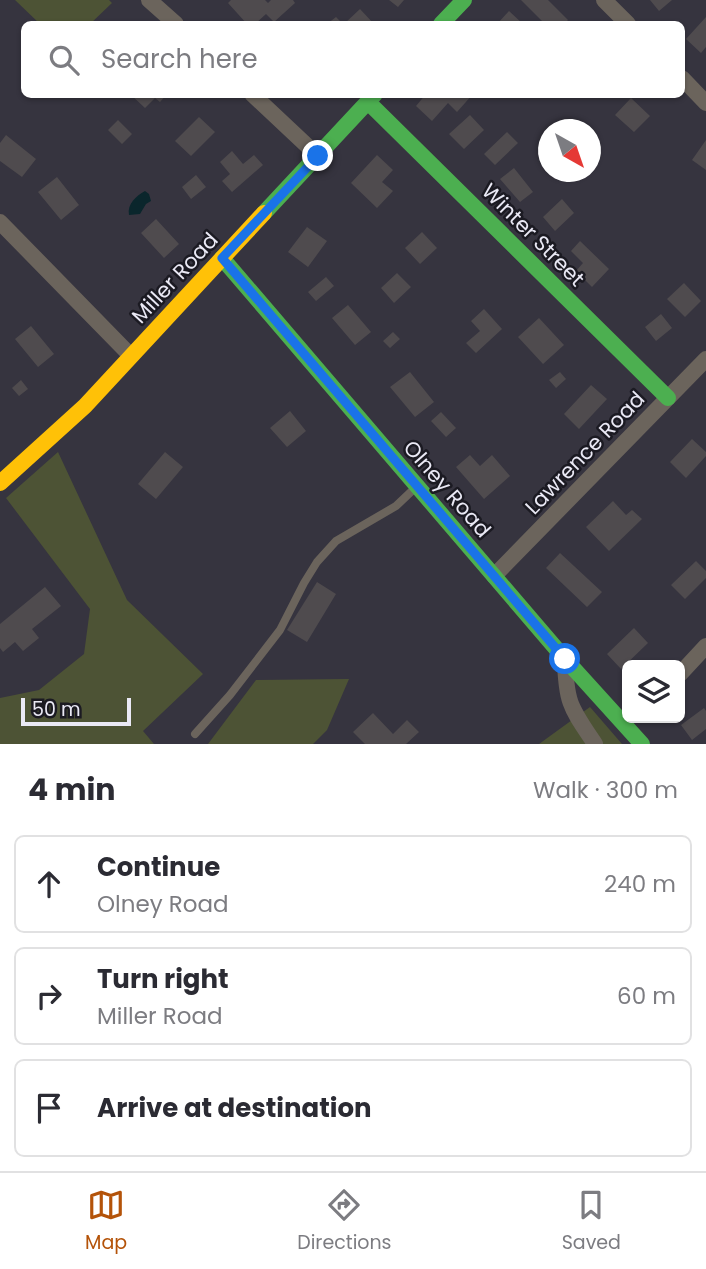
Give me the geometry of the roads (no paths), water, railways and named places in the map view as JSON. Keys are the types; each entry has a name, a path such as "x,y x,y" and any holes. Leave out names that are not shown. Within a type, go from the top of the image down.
{"street":[{"path":"149,0 173,21"},
{"path":"444,21 464,0"},
{"path":"604,0 625,21"},
{"path":"685,82 706,103"},
{"path":"256,98 318,156"},
{"name":"Miller Road","path":"0,484 85,406 372,98"},
{"name":"Winter Street","path":"372,98 668,398"},
{"path":"0,222 131,356"},
{"name":"Olney Road","path":"222,258 565,659 622,713"},
{"name":"Lawrence Road","path":"494,576 706,359"},
{"path":"685,669 706,646"},
{"path":"565,659 570,707 596,744"},
{"name":"Olney Road","path":"632,723 642,744"}],"lane":[{"path":"195,734 230,695 279,630 317,562 336,541 396,506 417,486"}]}
